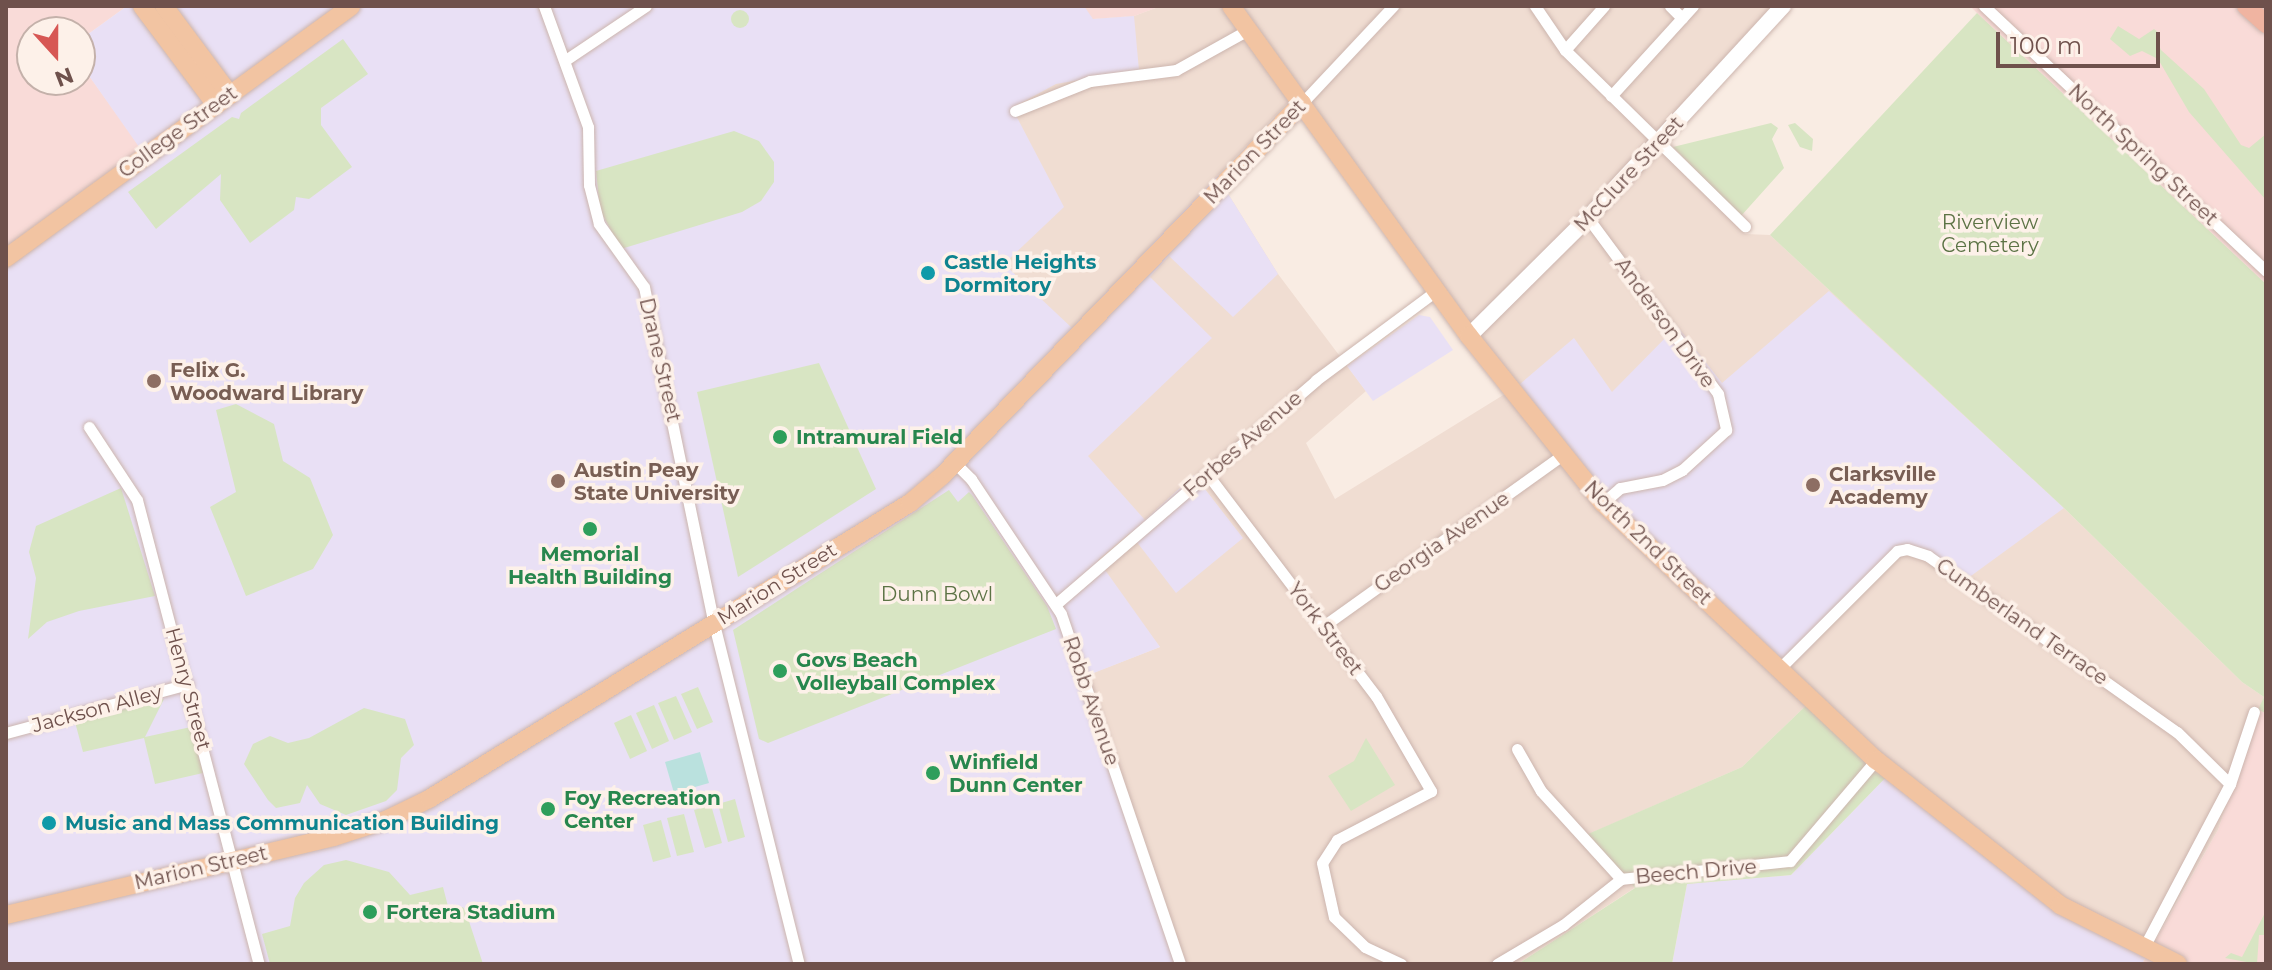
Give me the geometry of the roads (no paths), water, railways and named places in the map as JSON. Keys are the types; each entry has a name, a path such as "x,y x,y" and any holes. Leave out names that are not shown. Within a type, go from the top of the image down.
{"highway":[{"path":"2246,6 2266,24"}],"main road":[{"path":"142,6 223,100"},
{"path":"164,6 223,100"},
{"name":"College Street","path":"8,253 351,6"},
{"name":"North 2nd Street","path":"1231,6 1469,336 1561,456 1603,503 1781,667 1876,760 2060,905 2143,950 2178,964"},
{"name":"McClure Street","path":"1469,336 1588,218 1783,6"},
{"name":"Marion Street","path":"6,915 334,837 429,799 910,503 955,463 1302,103"}],"street":[{"name":"Drane Street","path":"544,6 567,59 588,127 589,185 599,224 644,287 714,624 799,964"},
{"path":"567,59 646,6"},
{"name":"Marion Street","path":"1302,103 1393,6"},
{"path":"1535,6 1565,50 1745,226"},
{"path":"1565,50 1604,6"},
{"path":"1670,6 1682,18"},
{"path":"1611,96 1693,6"},
{"name":"North Spring Street","path":"1984,6 2266,271"},
{"path":"1015,111 1090,81 1176,70 1248,30"},
{"name":"Anderson Drive","path":"1588,218 1718,394 1726,430 1718,443 1682,470 1662,480 1620,488 1603,503"},
{"name":"Forbes Avenue","path":"1056,604 1316,380 1436,291"},
{"name":"Henry Street","path":"89,427 137,500 259,964"},
{"name":"Georgia Avenue","path":"1322,627 1561,456"},
{"name":"Robb Avenue","path":"955,463 971,479 1056,604 1180,964"},
{"name":"York Street","path":"1208,475 1376,696 1431,791 1337,840 1322,863 1334,917 1365,947 1401,964"},
{"name":"Cumberland Terrace","path":"1781,667 1897,551 1907,549 1928,556 2177,732 2230,784"},
{"name":"Jackson Alley","path":"6,733 187,684"},
{"path":"2143,950 2230,784 2254,712"},
{"path":"1517,749 1541,791 1621,879"},
{"name":"Beech Drive","path":"1497,964 1563,925 1621,879 1790,861 1876,760"}],"water":[{"path":"700,752 709,783 674,793 665,762"}],"place":[{"name":"Castle Heights Dormitory","path":"928,273"},
{"name":"Felix G. Woodward Library","path":"154,381"},
{"name":"Intramural Field","path":"780,437"},
{"name":"Austin Peay State University","path":"558,481"},
{"name":"Clarksville Academy","path":"1813,485"},
{"name":"Memorial Health Building","path":"590,529"},
{"name":"Govs Beach Volleyball Complex","path":"780,671"},
{"name":"Winfield Dunn Center","path":"933,773"},
{"name":"Foy Recreation Center","path":"548,809"},
{"name":"Music and Mass Communication Building","path":"49,823"},
{"name":"Fortera Stadium","path":"370,912"}],"park label":[{"name":"Riverview Cemetery","path":"1990,234"},
{"name":"Dunn Bowl","path":"937,594"}]}
